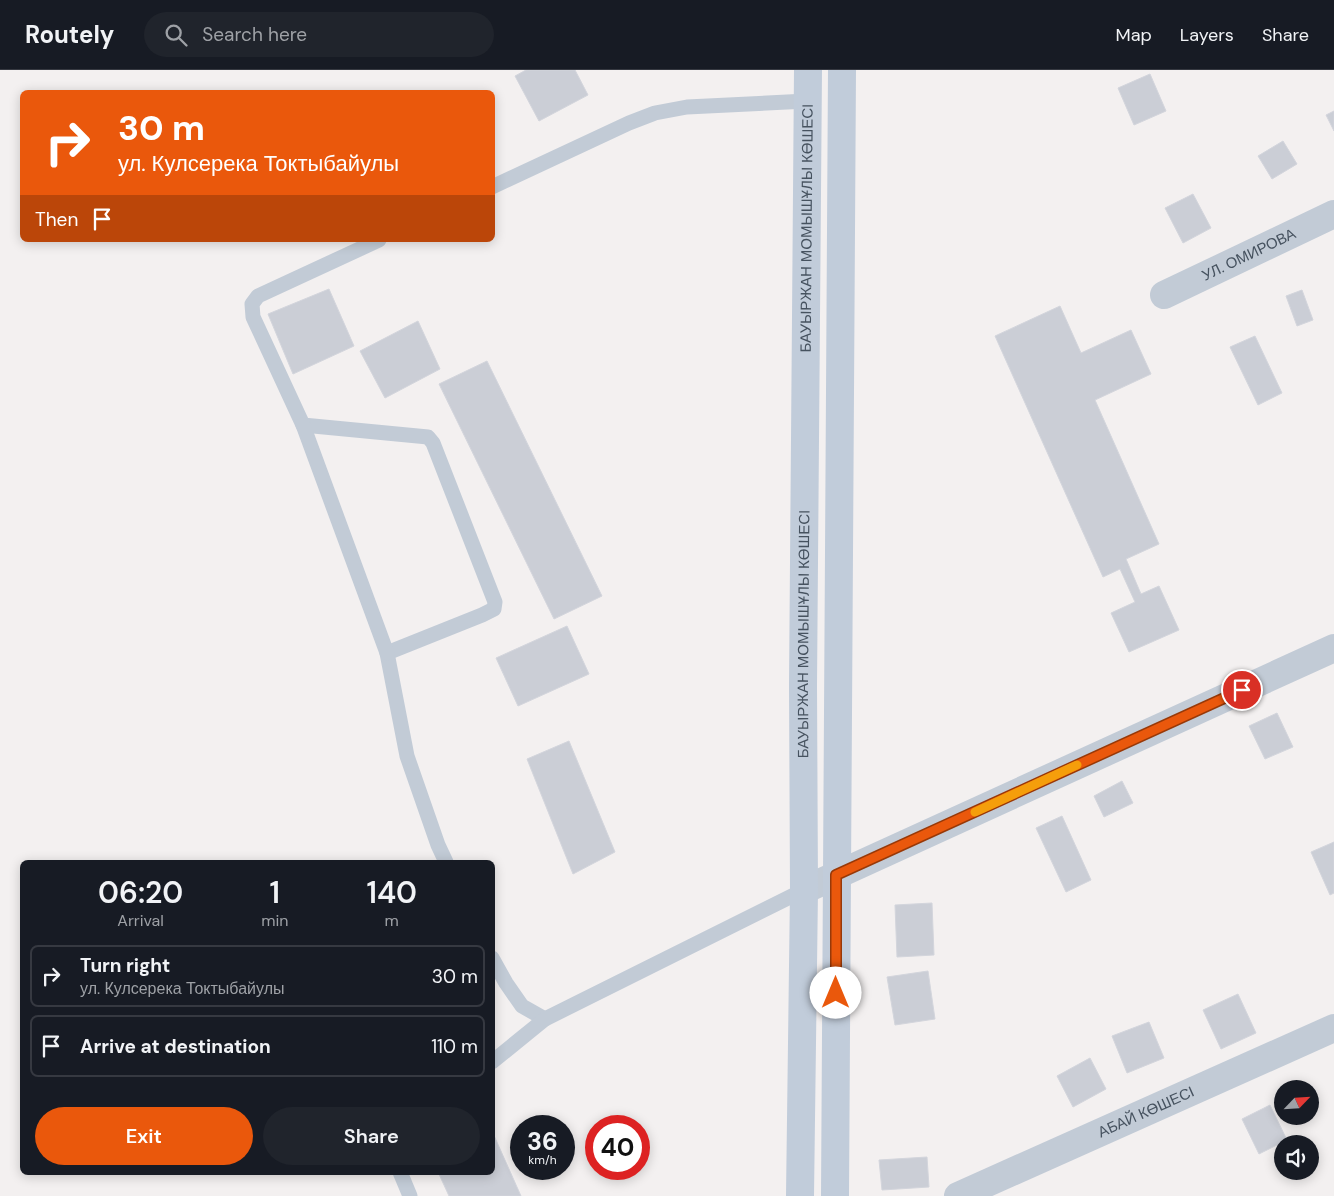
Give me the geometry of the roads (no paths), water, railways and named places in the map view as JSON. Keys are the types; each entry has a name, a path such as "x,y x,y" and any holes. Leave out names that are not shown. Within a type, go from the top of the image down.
{"street":[{"name":"БАУЫРЖАН МОМЫШҰЛЫ КӨШЕСІ","path":"800,1196 804,890 803,676 808,70"},
{"path":"835,1196 842,70"},
{"name":"УЛ. ОМИРОВА","path":"1164,295 1334,214"},
{"path":"804,890 1333,652"},
{"name":"АБАЙ КӨШЕСІ","path":"958,1196 1334,1028"}],"lane":[{"path":"495,186 629,123 655,114 687,107 807,101"},
{"path":"375,242 258,296 252,304 253,317 302,425 386,653 407,756 445,860"},
{"path":"302,425 428,437 433,443 495,602 494,609 482,615 386,653"},
{"path":"495,1060 545,1019 804,890"},
{"path":"495,963 522,1006 545,1019"},
{"path":"401,1175 410,1196"}]}
